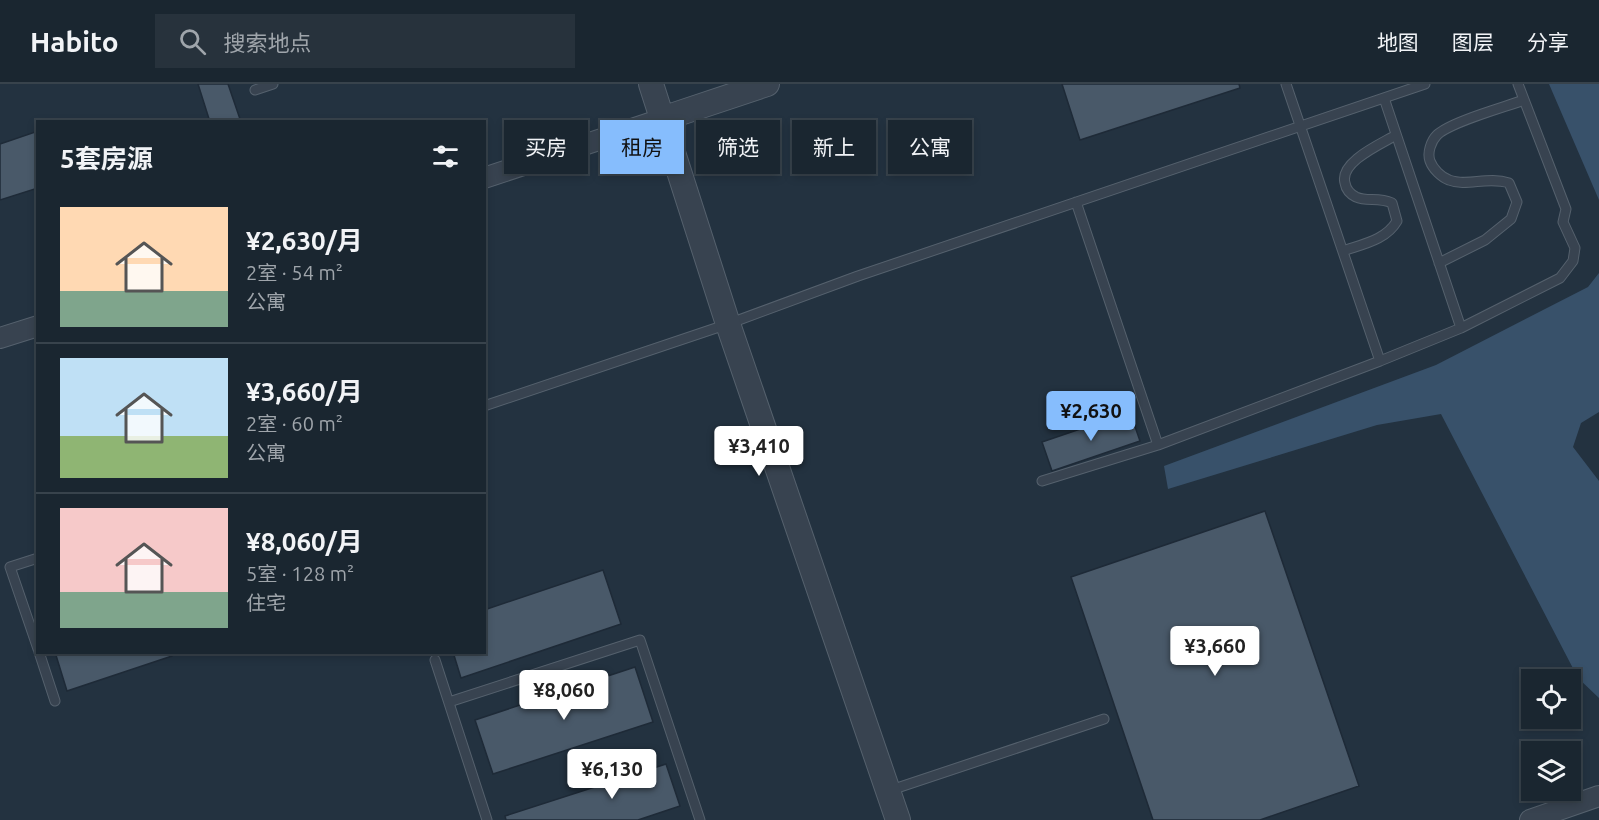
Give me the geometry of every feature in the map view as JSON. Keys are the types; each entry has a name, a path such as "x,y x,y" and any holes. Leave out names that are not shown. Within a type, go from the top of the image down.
{"street":[{"path":"651,84 728,324 898,820"},
{"path":"486,177 767,84"},
{"path":"0,338 36,327"},
{"path":"1530,820 1599,796"}],"lane":[{"path":"255,90 273,84"},
{"path":"1286,84 1380,361"},
{"path":"486,405 728,324 858,276 1425,84"},
{"path":"1042,481 1158,445 1380,361 1461,328 1560,278 1573,261 1575,248 1563,222 1566,210 1518,84"},
{"path":"1384,98 1461,328"},
{"path":"1439,263 1485,240 1511,219 1517,202 1509,183 1497,178 1450,181 1436,172 1429,160 1430,148 1437,135 1451,127 1524,100"},
{"path":"1343,252 1380,238 1392,230 1397,221 1392,203 1381,198 1357,197 1347,190 1344,180 1345,170 1357,159 1396,135"},
{"path":"1076,202 1158,445"},
{"path":"36,559 10,567 36,645"},
{"path":"449,702 640,640 700,820"},
{"path":"39,654 55,701"},
{"path":"435,660 487,820"},
{"path":"888,791 1104,719"}],"water":[{"path":"1549,84 1599,84 1599,200"},
{"path":"1599,273 1599,412 1581,423 1573,447 1599,481 1599,698 1581,681 1581,669 1573,669 1441,414 1377,425 1168,489 1164,466 1436,365 1588,287"}],"building":[{"path":"198,84 228,84 240,120 209,120"},
{"path":"1062,84 1239,84 1240,88 1080,140"},
{"path":"36,132 36,189 0,200 0,144"},
{"path":"1130,412 1140,441 1052,471 1042,442"},
{"path":"1265,511 1359,786 1260,820 1153,820 1071,577"},
{"path":"603,570 621,624 461,678 454,654 486,654 486,609"},
{"path":"56,654 172,654 172,656 67,691"},
{"path":"635,667 653,722 493,774 475,720"},
{"path":"666,764 680,806 638,820 506,820 505,816"}]}
